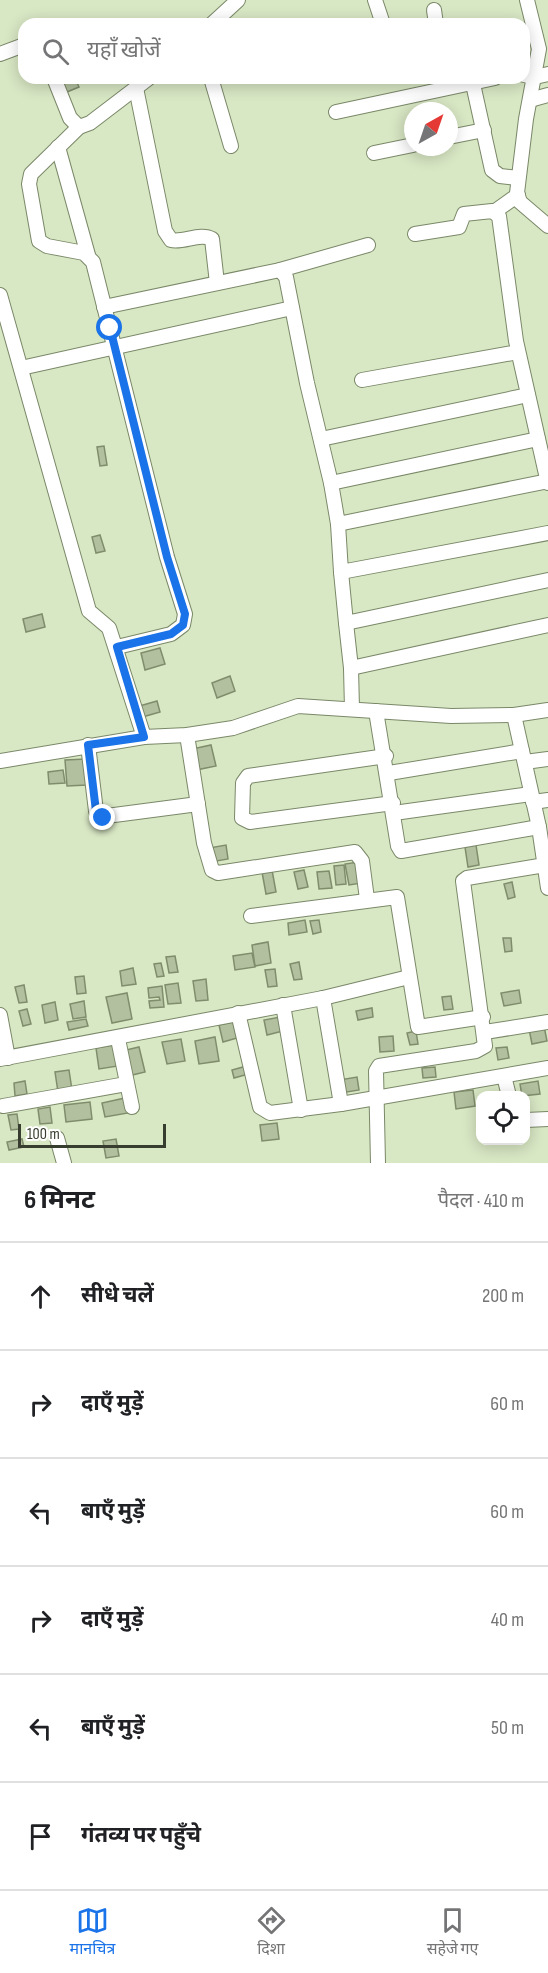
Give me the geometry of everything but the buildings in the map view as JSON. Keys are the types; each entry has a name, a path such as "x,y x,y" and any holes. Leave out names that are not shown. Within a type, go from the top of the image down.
{"street":[{"path":"218,18 238,0"},
{"path":"375,0 381,18"},
{"path":"527,0 539,49 518,178 518,195 524,206 548,226"},
{"path":"0,54 18,47"},
{"path":"56,84 70,118 79,127"},
{"path":"88,255 47,246 38,237 29,178 79,127 90,123 141,84"},
{"path":"213,84 231,146"},
{"path":"336,112 444,84"},
{"path":"473,84 494,172 518,178"},
{"path":"136,88 165,231 171,240 176,241 210,237 213,243 217,283"},
{"path":"530,100 548,95"},
{"path":"458,135 484,130"},
{"path":"58,147 88,255 93,262 167,557 185,614 183,625 171,634 117,647"},
{"path":"374,153 404,147"},
{"path":"415,234 459,227 464,214 494,212 518,195"},
{"path":"338,524 548,482 518,352 499,216 494,212"},
{"path":"104,307 280,270 368,245"},
{"path":"280,270 286,278 338,524 351,668 352,709"},
{"path":"0,295 89,611 109,628 117,647 144,737"},
{"path":"21,368 292,308"},
{"path":"362,380 518,352"},
{"path":"321,439 528,395"},
{"path":"331,483 538,439"},
{"path":"341,572 548,533"},
{"path":"346,622 548,580"},
{"path":"351,668 548,625"},
{"path":"0,761 88,745 144,737 187,735 242,726 298,706 451,717 514,715 548,710"},
{"path":"376,711 389,773 398,846 404,851 539,826"},
{"path":"514,715 539,826 548,888"},
{"path":"187,735 209,866 214,872 355,852 362,861 367,899"},
{"path":"88,745 96,811 99,817 198,804"},
{"path":"386,756 248,776 243,783 242,818 250,822 393,808 532,798 548,800"},
{"path":"389,773 523,757 548,759"},
{"path":"378,1163 376,1071 379,1066 481,1050 485,1046 483,1017 463,881 467,878 545,865"},
{"path":"251,916 367,899 397,897 416,1025 420,1028 483,1017"},
{"path":"0,1015 4,1059 323,998 408,977"},
{"path":"323,998 341,1104"},
{"path":"283,1005 301,1110"},
{"path":"238,1013 262,1110 270,1113 341,1104 548,1068"},
{"path":"485,1032 548,1022"},
{"path":"118,1039 132,1107"},
{"path":"504,1076 508,1091"},
{"path":"3,1106 126,1084"},
{"path":"530,1120 548,1119"},
{"path":"57,1138 64,1163"}],"route":[{"path":"103,818 96,814 88,745 144,737 117,647 171,634 183,625 185,620 110,328"}]}
